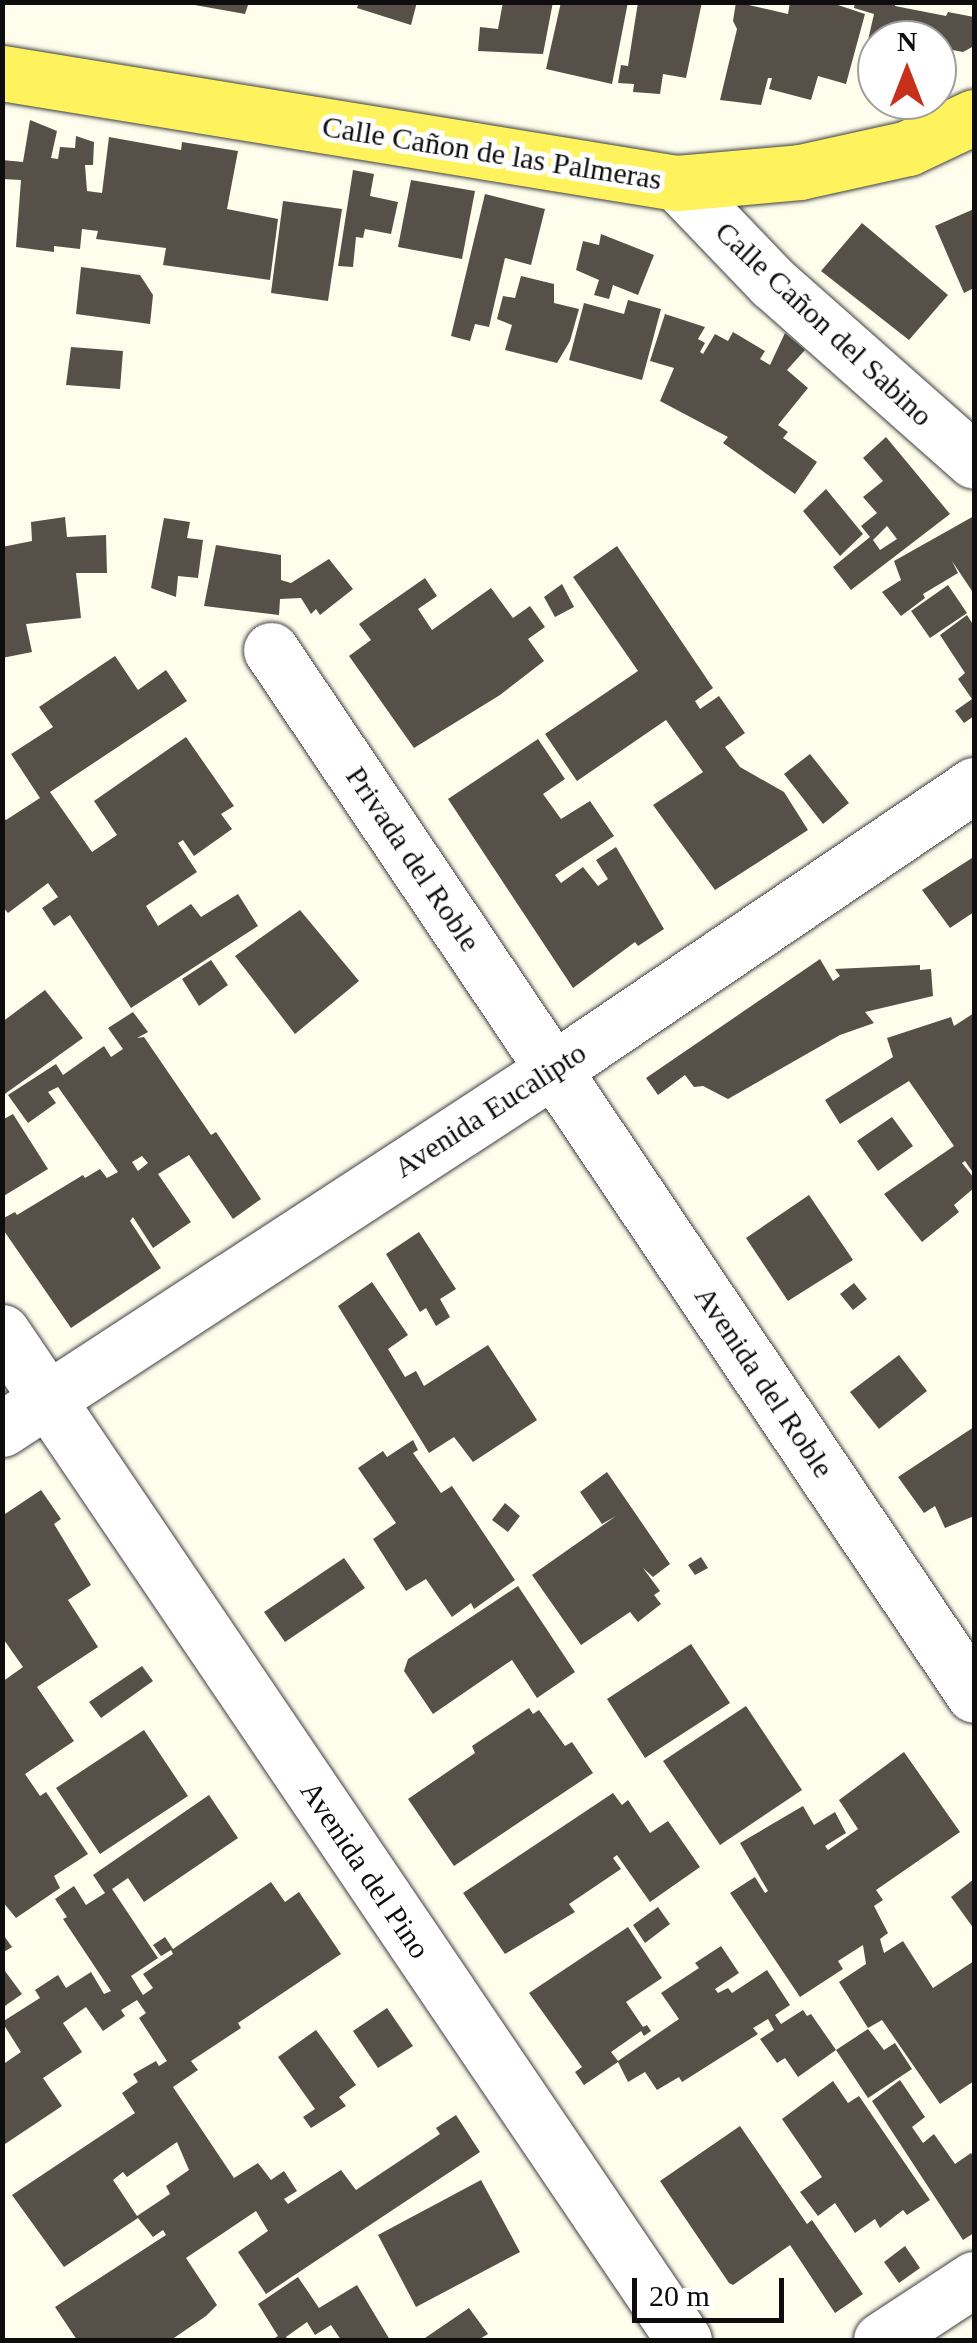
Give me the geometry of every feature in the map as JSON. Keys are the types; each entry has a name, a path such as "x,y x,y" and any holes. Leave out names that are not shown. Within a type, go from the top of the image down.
{"main road":[{"name":"Calle Cañon de las Palmeras","path":"2,73 677,183 800,172 908,148 974,117"}],"street":[{"name":"Calle Cañon del Sabino","path":"677,183 772,283 974,461"},
{"name":"Privada del Roble","path":"271,650 554,1069"},
{"name":"Avenida Eucalipto","path":"24,1414 554,1069 974,785"},
{"name":"Avenida del Roble","path":"554,1069 974,1695"},
{"name":"Avenida del Pino","path":"2,1332 24,1414 684,2340"},
{"path":"881,2340 974,2279"}],"building":[{"path":"178,2 249,2 245,14"},
{"path":"359,2 417,2 411,25 357,8"},
{"path":"503,2 553,2 543,54 478,51 480,27 498,29"},
{"path":"561,2 628,2 612,84 546,69"},
{"path":"638,2 702,2 686,78 663,74 660,94 633,92 634,84 618,83 621,65 628,66"},
{"path":"736,2 788,14 790,2 829,2 865,14 863,20 857,20 857,43 846,84 818,76 811,100 769,89 772,78 768,78 761,105 720,100 737,29 733,21"},
{"path":"855,2 896,2 895,6 946,16 948,12 974,17 974,46 957,51 957,20 873,20 874,14 854,8"},
{"path":"30,120 57,131 51,158 58,159 60,147 75,148 76,136 94,142 93,165 85,165 87,191 102,193 109,137 181,150 182,142 238,151 227,209 278,219 270,280 163,265 166,248 96,239 98,231 82,229 80,249 54,246 54,252 16,247 21,180 2,179 2,160 23,162"},
{"path":"353,170 374,174 370,196 398,202 391,234 365,229 363,238 356,237 353,267 338,266"},
{"path":"411,180 475,191 462,259 398,247"},
{"path":"485,194 545,209 531,265 505,258 489,327 475,324 470,341 451,336"},
{"path":"283,201 342,209 328,301 271,293"},
{"path":"974,209 974,288 964,293 935,226"},
{"path":"862,223 948,295 909,340 821,271"},
{"path":"601,234 654,255 638,295 613,285 609,299 594,295 599,280 576,270 583,241 599,245"},
{"path":"81,267 140,275 153,295 150,324 76,314"},
{"path":"521,276 554,284 554,303 579,309 570,341 557,363 505,350 512,325 497,319 503,296 515,298"},
{"path":"628,300 661,309 642,380 569,360 584,303 624,314"},
{"path":"665,314 705,327 698,339 705,343 700,352 703,354 715,334 728,341 733,332 765,351 760,359 770,365 785,333 805,350 787,370 808,388 778,425 788,432 783,438 817,462 795,494 723,443 728,437 660,401 674,368 650,361"},
{"path":"71,347 123,351 120,389 66,385"},
{"path":"886,437 950,514 851,590 833,567 870,537 861,526 877,513 863,497 883,481 863,458","holes":["887,526 897,539 880,550 873,540"]},
{"path":"826,489 863,534 840,556 803,511"},
{"path":"974,516 974,594 952,561 958,573 923,594 925,598 901,616 882,592 901,580 894,561"},
{"path":"65,517 67,537 106,535 107,573 76,573 81,618 26,624 32,652 2,658 2,547 32,541 31,522"},
{"path":"164,518 190,522 187,538 203,540 198,578 178,576 176,597 151,588"},
{"path":"216,545 281,555 281,580 291,583 329,559 353,589 320,615 316,609 311,614 301,598 280,599 279,615 204,606"},
{"path":"617,546 713,688 695,701 700,709 719,696 745,733 725,747 740,767 784,792 808,830 715,890 653,805 703,772 666,720 577,781 545,734 638,671 573,577"},
{"path":"425,578 437,596 418,609 432,630 491,588 513,618 530,606 545,627 528,639 544,661 500,695 414,748 349,656 371,640 359,624"},
{"path":"562,584 574,607 555,617 544,597"},
{"path":"948,585 967,613 930,638 911,611"},
{"path":"967,615 974,626 974,716 964,723 955,711 972,699 958,679 965,673 940,635"},
{"path":"115,656 138,690 166,670 187,701 50,792 92,852 117,835 94,801 186,737 234,806 221,814 232,829 194,856 183,840 178,843 197,872 146,906 158,926 191,904 201,917 238,894 258,926 131,1008 70,915 54,926 42,908 58,897 48,883 8,913 2,906 2,816 6,820 40,798 11,754 53,727 39,707"},
{"path":"538,739 565,779 543,794 561,819 590,801 614,836 555,875 561,883 583,867 598,886 608,879 596,860 616,847 664,929 638,946 635,942 573,988 448,799"},
{"path":"810,754 849,803 823,824 784,774"},
{"path":"972,858 974,912 950,928 922,890"},
{"path":"300,910 359,981 295,1034 235,956"},
{"path":"820,959 833,981 840,976 835,969 920,965 920,970 931,969 933,996 865,1012 874,1023 840,1035 728,1099 703,1086 694,1087 685,1075 658,1095 646,1078"},
{"path":"211,960 228,985 199,1006 182,979"},
{"path":"45,990 83,1038 2,1096 2,1022"},
{"path":"133,1012 148,1032 137,1038 144,1037 211,1135 216,1132 261,1199 233,1219 189,1155 158,1174 191,1222 153,1248 133,1217 130,1221 161,1268 71,1328 2,1228 2,1219 15,1212 17,1215 83,1175 85,1178 100,1169 107,1178 118,1172 58,1087 48,1092 56,1103 28,1123 8,1095 56,1064 63,1075 104,1046 111,1057 123,1049 108,1028","holes":["142,1156 148,1163 138,1171 132,1162"]},
{"path":"974,1013 974,1174 965,1161 962,1163 974,1178 974,1188 954,1205 959,1212 922,1242 884,1194 954,1146 909,1081 840,1124 825,1100 893,1057 887,1038 951,1017 954,1026"},
{"path":"13,1114 48,1169 2,1197 2,1120"},
{"path":"892,1117 913,1146 878,1171 857,1141"},
{"path":"809,1195 853,1260 788,1301 746,1238"},
{"path":"419,1232 456,1289 440,1299 450,1317 436,1326 426,1308 420,1312 386,1254"},
{"path":"372,1282 408,1335 388,1349 405,1377 416,1371 424,1386 488,1345 537,1420 473,1462 454,1437 429,1453 338,1306"},
{"path":"854,1283 867,1299 853,1310 840,1294"},
{"path":"899,1355 927,1391 879,1429 850,1392"},
{"path":"974,1427 974,1516 945,1528 935,1506 924,1513 898,1477"},
{"path":"413,1440 418,1450 413,1453 441,1493 452,1486 515,1580 474,1609 471,1603 452,1617 426,1579 406,1591 373,1539 396,1523 358,1468 383,1451 387,1457"},
{"path":"607,1472 670,1564 653,1577 643,1568 660,1591 654,1595 661,1604 638,1622 630,1612 581,1645 532,1575 616,1516 602,1524 580,1492"},
{"path":"41,1490 61,1519 54,1524 91,1585 68,1600 98,1647 37,1687 74,1741 25,1774 40,1796 46,1792 88,1854 54,1876 60,1888 16,1918 2,1901 2,1682 23,1667 2,1637 2,1516"},
{"path":"505,1503 520,1516 508,1532 492,1520"},
{"path":"701,1557 708,1568 695,1575 688,1565"},
{"path":"344,1558 365,1588 285,1642 264,1612"},
{"path":"518,1586 575,1672 537,1698 512,1660 433,1714 404,1671 408,1659"},
{"path":"691,1644 730,1703 645,1758 607,1699"},
{"path":"142,1666 153,1681 101,1718 89,1702"},
{"path":"746,1706 802,1790 720,1845 663,1761"},
{"path":"529,1708 533,1714 539,1710 565,1746 572,1742 593,1773 454,1866 408,1799 475,1753 472,1746"},
{"path":"144,1730 188,1796 100,1854 56,1788"},
{"path":"904,1752 960,1832 876,1890 883,1900 874,1906 888,1933 880,1939 884,1953 903,1941 933,1988 974,1961 974,2081 940,2104 882,2020 868,2028 839,1982 866,1964 863,1945 838,1961 843,1969 800,1997 730,1893 755,1877 765,1893 768,1891 740,1843 803,1806 814,1825 835,1812 846,1833 825,1846 828,1850 858,1829 839,1800"},
{"path":"613,1793 622,1805 628,1800 650,1833 668,1821 700,1867 650,1902 617,1855 613,1858 621,1869 569,1904 575,1912 505,1954 463,1893"},
{"path":"209,1795 238,1838 144,1902 128,1878 112,1889 158,1958 131,1976 143,1995 153,1988 143,1974 173,1954 171,1950 161,1956 153,1945 165,1937 173,1949 271,1882 285,1902 299,1892 341,1954 238,2023 241,2028 191,2061 198,2070 173,2087 234,2178 258,2163 271,2180 284,2171 297,2191 284,2199 288,2204 341,2170 356,2190 440,2134 436,2128 456,2115 480,2152 266,2294 238,2252 268,2231 256,2211 186,2258 217,2305 206,2316 171,2340 77,2340 55,2307 166,2235 163,2230 153,2237 138,2218 64,2267 12,2195 135,2113 122,2093 138,2082 133,2074 156,2061 159,2066 167,2061 139,2018 146,2013 137,2000 121,2010 125,2016 103,2031 86,2007 63,2023 82,2052 43,2078 62,2106 2,2146 2,2065 21,2052 2,2022 40,1998 35,1990 58,1975 66,1988 91,1972 104,1994 111,1991 63,1919 67,1917 55,1899 74,1886 86,1905 105,1893 93,1875","holes":["177,2142 189,2170 166,2186 170,2194 137,2216 113,2180 123,2172 127,2177"]},
{"path":"974,1879 974,1929 951,1897"},
{"path":"658,1907 670,1924 645,1943 633,1925"},
{"path":"628,1927 662,1978 626,2002 643,2027 647,2025 651,2031 644,2036 641,2031 611,2052 618,2061 679,2019 661,1993 699,1968 695,1963 721,1946 739,1973 715,1989 718,1993 728,1988 732,1993 767,1970 790,2005 775,2015 781,2024 803,2010 807,2016 811,2014 836,2050 798,2077 785,2058 777,2063 760,2039 774,2030 768,2019 753,2028 758,2034 682,2082 679,2077 657,2090 645,2072 628,2082 618,2062 584,2085 575,2072 582,2067 529,1993"},
{"path":"2,1933 12,1947 2,1953"},
{"path":"2,1967 22,1994 2,2008"},
{"path":"387,2008 413,2046 378,2068 353,2031"},
{"path":"868,2029 884,2050 895,2043 912,2069 868,2098 836,2050"},
{"path":"316,2030 356,2085 339,2097 346,2106 311,2128 303,2117 315,2109 278,2057"},
{"path":"900,2080 925,2117 912,2127 923,2143 934,2134 955,2164 971,2153 974,2158 974,2233 963,2240 872,2101"},
{"path":"833,2081 848,2103 859,2096 930,2200 907,2215 903,2210 880,2228 875,2219 855,2233 835,2203 818,2216 800,2192 822,2177 782,2119"},
{"path":"740,2126 807,2224 812,2220 863,2294 835,2313 790,2245 733,2285 729,2283 660,2181"},
{"path":"481,2180 520,2252 416,2307 378,2235"},
{"path":"905,2246 920,2268 899,2283 884,2262"},
{"path":"298,2277 319,2308 357,2285 390,2340 341,2340 331,2325 315,2335 307,2322 286,2337 288,2340 272,2340 278,2336 258,2304"},
{"path":"469,2308 488,2334 478,2340 422,2340"}]}
